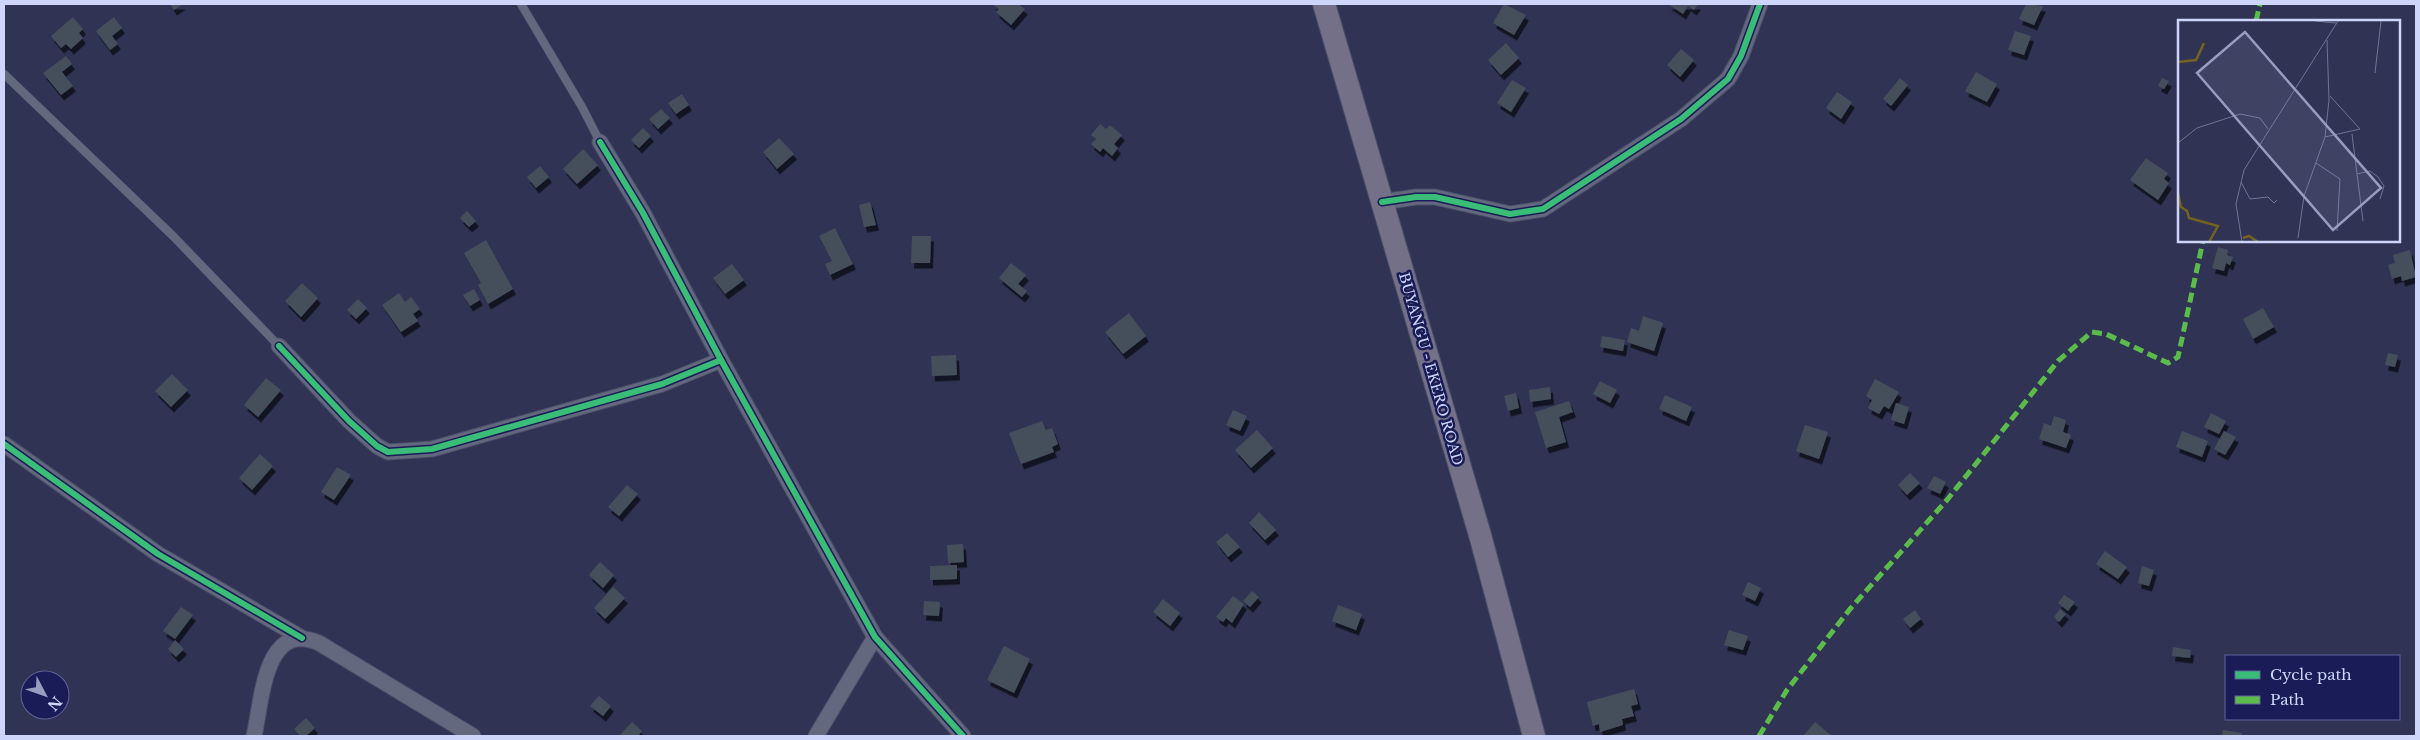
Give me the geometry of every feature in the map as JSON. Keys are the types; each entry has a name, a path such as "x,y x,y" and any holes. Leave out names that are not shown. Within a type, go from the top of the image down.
{"main road":[{"name":"BUYANGU - EKERO ROAD","path":"1324,4 1480,536 1534,736"}],"street":[{"path":"1382,202 1416,197 1435,198 1510,214 1543,209 1681,119 1728,79 1741,56 1760,4"},
{"path":"600,142 643,213 720,360 875,637 963,736"},
{"path":"279,346 349,420 376,446 388,452 432,449 662,384 720,360"},
{"path":"4,444 158,554 302,638 319,643 473,736"},
{"path":"816,736 875,637"},
{"path":"254,736 266,677 272,660 286,642 302,638"}],"lane":[{"path":"521,4 600,142"},
{"path":"4,74 173,236 279,346"}],"building":[{"path":"170,4 183,4 174,10"},
{"path":"992,4 1018,4 1025,9 1011,25 996,12 999,9"},
{"path":"1504,4 1526,15 1514,35 1493,23"},
{"path":"1668,4 1698,4 1694,10 1688,6 1683,14"},
{"path":"2026,4 2043,6 2034,25 2019,19"},
{"path":"73,17 83,29 79,33 83,38 71,49 66,44 61,48 51,36"},
{"path":"114,17 122,28 112,36 118,44 110,50 96,31"},
{"path":"2015,31 2031,36 2024,55 2008,50"},
{"path":"1506,43 1519,58 1501,75 1488,60"},
{"path":"1681,49 1694,60 1680,77 1667,65"},
{"path":"66,56 72,64 62,72 73,86 61,95 43,73"},
{"path":"1976,72 1997,84 1987,102 1965,91"},
{"path":"1900,78 1908,85 1891,106 1883,99"},
{"path":"2162,78 2169,81 2164,89 2158,86"},
{"path":"1512,80 1526,88 1511,112 1497,103"},
{"path":"1837,92 1852,102 1841,119 1826,108"},
{"path":"682,94 689,105 676,114 668,103"},
{"path":"661,109 670,118 658,129 649,119"},
{"path":"1100,124 1106,129 1110,125 1122,135 1114,144 1118,148 1112,156 1103,148 1100,152 1091,144 1096,139 1091,135"},
{"path":"643,128 651,136 639,148 631,140"},
{"path":"779,138 794,154 777,169 763,152"},
{"path":"583,149 598,165 577,184 563,169"},
{"path":"2146,158 2168,173 2164,179 2169,183 2158,200 2130,180"},
{"path":"540,166 549,177 536,188 527,177"},
{"path":"870,202 876,225 864,227 859,205"},
{"path":"467,211 476,221 469,227 460,218"},
{"path":"835,228 853,264 830,275 825,264 832,261 819,236"},
{"path":"912,236 931,236 930,263 911,263"},
{"path":"486,240 513,289 488,304 478,285 481,283 464,253"},
{"path":"2218,247 2228,250 2227,255 2233,257 2230,265 2226,263 2224,271 2212,268"},
{"path":"2410,250 2416,277 2402,281 2401,276 2392,279 2388,265 2395,263 2393,255"},
{"path":"1011,263 1026,275 1018,284 1027,291 1022,297 999,278"},
{"path":"732,264 744,280 725,294 713,278"},
{"path":"302,283 318,298 301,317 285,301"},
{"path":"474,289 480,300 470,306 463,295"},
{"path":"399,293 405,302 411,297 420,309 413,314 418,321 401,332 382,305"},
{"path":"358,299 367,308 356,319 347,310"},
{"path":"2263,308 2274,327 2253,339 2243,319"},
{"path":"1129,313 1146,336 1123,354 1105,332"},
{"path":"1643,316 1663,323 1654,351 1627,342 1631,328 1639,331"},
{"path":"1602,336 1625,340 1623,351 1600,347"},
{"path":"2388,353 2398,355 2395,367 2385,365"},
{"path":"956,355 957,375 932,376 931,356"},
{"path":"172,374 188,390 171,407 155,391"},
{"path":"266,378 281,390 258,417 244,405"},
{"path":"1875,379 1899,392 1889,409 1884,406 1879,414 1868,408 1872,400 1866,396"},
{"path":"1600,381 1617,390 1610,403 1593,394"},
{"path":"1550,387 1551,399 1530,402 1529,390"},
{"path":"1516,393 1519,408 1508,411 1504,396"},
{"path":"1665,395 1692,407 1686,421 1659,409"},
{"path":"1569,401 1573,412 1559,417 1566,442 1546,448 1535,412"},
{"path":"1896,403 1909,407 1904,424 1891,420"},
{"path":"1233,410 1247,416 1240,431 1226,425"},
{"path":"2211,413 2226,421 2219,434 2204,427"},
{"path":"2054,416 2066,420 2063,432 2071,435 2066,448 2039,439 2044,423 2051,426"},
{"path":"1042,421 1046,430 1052,428 1058,444 1052,447 1054,452 1021,464 1009,433"},
{"path":"1805,425 1828,432 1819,459 1796,451"},
{"path":"1257,430 1273,448 1251,468 1235,450"},
{"path":"2182,431 2208,441 2202,457 2176,447"},
{"path":"2224,431 2236,437 2225,455 2214,449"},
{"path":"260,454 273,466 252,490 239,478"},
{"path":"337,467 351,475 334,500 321,492"},
{"path":"1910,473 1920,483 1907,495 1898,485"},
{"path":"1934,476 1946,482 1940,494 1927,488"},
{"path":"627,485 638,494 619,516 608,507"},
{"path":"1259,512 1276,530 1265,540 1249,523"},
{"path":"1227,533 1240,547 1228,557 1216,542"},
{"path":"963,544 964,562 948,563 947,545"},
{"path":"2105,551 2127,567 2118,579 2096,564"},
{"path":"600,562 614,575 603,588 589,575"},
{"path":"957,565 957,579 930,580 930,566"},
{"path":"2142,566 2154,570 2149,586 2138,583"},
{"path":"1748,582 1761,588 1755,601 1742,595"},
{"path":"613,587 625,598 605,619 594,608"},
{"path":"1252,591 1259,597 1250,607 1243,601"},
{"path":"2064,595 2075,602 2068,611 2058,603"},
{"path":"1233,596 1244,604 1232,623 1226,618 1223,622 1216,617"},
{"path":"1163,599 1180,613 1170,626 1153,612"},
{"path":"924,601 940,602 939,616 923,615"},
{"path":"1338,605 1362,614 1356,630 1332,621"},
{"path":"181,607 193,615 175,639 163,631"},
{"path":"2060,609 2066,614 2059,622 2054,617"},
{"path":"1915,610 1921,619 1910,628 1903,619"},
{"path":"1729,630 1748,636 1743,650 1724,645"},
{"path":"175,640 184,649 176,657 168,649"},
{"path":"1004,646 1030,659 1014,693 987,680"},
{"path":"2173,647 2191,650 2190,658 2172,656"},
{"path":"1634,689 1638,704 1631,706 1634,716 1622,719 1623,725 1600,732 1599,724 1593,726 1587,702"},
{"path":"599,696 611,706 603,716 590,706"},
{"path":"306,718 315,728 306,736 300,736 294,729"},
{"path":"632,722 642,731 638,736 619,736"},
{"path":"1815,722 1832,736 1803,736"},
{"path":"2223,730 2242,733 2241,736 2222,736"}],"marked path":[{"path":"2256,20 2260,4"},
{"path":"1759,736 1787,690 1850,609 1947,500 2058,361 2092,332 2106,334 2168,363 2178,357 2203,242"}],"cycle path":[{"path":"1382,202 1416,197 1435,197 1510,214 1543,209 1681,119 1728,79 1741,56 1760,4"},
{"path":"600,142 643,213 721,360 875,637 963,736"},
{"path":"279,346 349,421 377,446 388,452 432,449 662,384 721,360"},
{"path":"4,444 158,554 302,638"}]}
